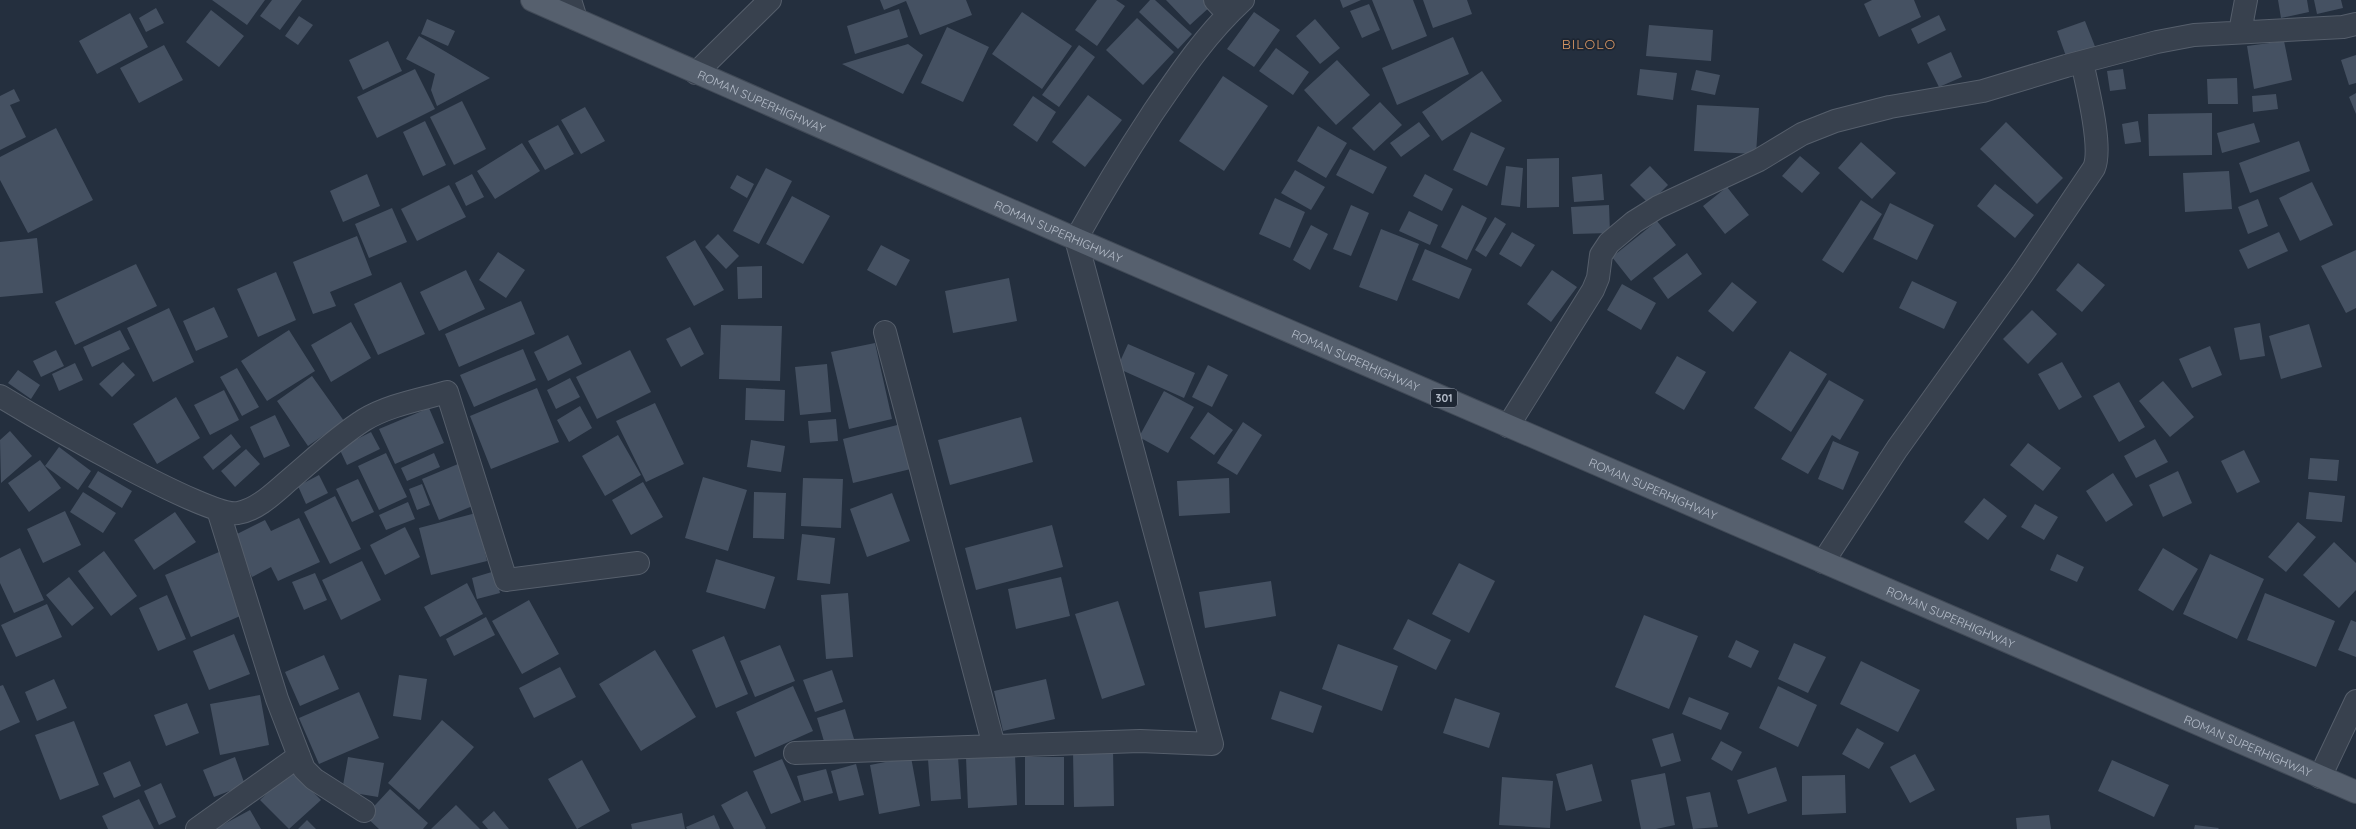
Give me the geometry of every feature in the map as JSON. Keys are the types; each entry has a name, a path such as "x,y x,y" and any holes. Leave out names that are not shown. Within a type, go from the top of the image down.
{"main road":[{"name":"ROMAN SUPERHIGHWAY","path":"532,0 573,10 696,73 1076,239 2356,792"}],"street":[{"path":"696,73 770,0"},
{"path":"2240,32 2246,0"},
{"path":"795,753 1140,741 1212,744 1076,239 1107,183 1189,59 1229,5"},
{"path":"1508,426 1593,290 1598,278 1601,255 1609,243 1634,222 1658,207 1759,160 1802,134 1835,121 1890,107 1983,91 2082,62 2179,38 2356,24"},
{"path":"1824,562 1897,449 2009,292 2094,168 2096,164 2096,140 2082,62"},
{"path":"885,332 994,746"},
{"path":"0,396 67,437 218,510 238,514 265,500 364,420 387,408 447,392 506,580 638,563"},
{"path":"218,510 277,699 304,769 314,779 364,811"},
{"path":"2320,777 2356,701"},
{"path":"197,829 299,756"}],"building":[{"path":"212,0 265,0 247,25"},
{"path":"272,0 302,0 280,30 260,16"},
{"path":"880,0 966,0 972,15 920,35 906,1 884,10"},
{"path":"1097,0 1116,0 1125,6 1097,46 1075,30"},
{"path":"1150,0 1155,0 1192,34 1178,49 1139,12"},
{"path":"1166,0 1207,0 1212,5 1190,25"},
{"path":"1340,0 1361,0 1343,8"},
{"path":"1372,0 1413,0 1427,36 1392,50"},
{"path":"1423,0 1467,0 1472,14 1433,28"},
{"path":"1872,0 1914,0 1921,17 1879,37 1864,4"},
{"path":"2278,0 2307,0 2309,12 2281,18"},
{"path":"2314,0 2341,0 2343,8 2317,14"},
{"path":"1369,4 1380,30 1362,38 1350,11"},
{"path":"156,8 164,23 146,32 139,18"},
{"path":"899,9 908,37 855,54 847,26"},
{"path":"211,10 244,36 219,67 186,42"},
{"path":"1022,12 1072,46 1042,89 992,54"},
{"path":"1254,12 1280,30 1254,67 1227,49"},
{"path":"130,13 148,47 97,74 79,41"},
{"path":"1939,15 1946,30 1918,44 1911,29"},
{"path":"299,16 313,25 298,45 285,36"},
{"path":"1137,18 1174,52 1143,85 1106,50"},
{"path":"427,19 455,31 448,46 421,34"},
{"path":"1315,19 1340,48 1320,64 1296,36"},
{"path":"2085,21 2096,49 2067,59 2057,31"},
{"path":"1649,25 1713,30 1711,61 1646,56"},
{"path":"947,27 989,47 963,102 921,83"},
{"path":"419,36 490,78 437,106 431,90 435,74 406,59"},
{"path":"1453,37 1469,74 1397,105 1382,68"},
{"path":"388,41 402,71 363,90 349,60"},
{"path":"2284,41 2292,80 2254,89 2247,46"},
{"path":"908,44 923,55 903,94 842,64"},
{"path":"164,45 183,80 139,103 120,68"},
{"path":"1079,45 1095,57 1059,107 1042,95"},
{"path":"1276,48 1309,72 1293,95 1259,71"},
{"path":"1951,52 1962,77 1939,87 1927,63"},
{"path":"2356,55 2356,83 2349,85 2341,60"},
{"path":"1337,60 1370,95 1336,125 1304,90"},
{"path":"415,69 435,109 377,138 357,97"},
{"path":"1640,69 1677,73 1673,100 1637,95"},
{"path":"2123,69 2126,89 2110,91 2107,71"},
{"path":"1696,70 1720,75 1715,95 1691,90"},
{"path":"1482,71 1502,101 1442,141 1422,112"},
{"path":"1223,76 1268,106 1224,171 1179,141"},
{"path":"2237,78 2238,104 2208,104 2207,79"},
{"path":"14,89 20,101 10,105 26,137 0,150 0,96"},
{"path":"2356,93 2356,114 2349,97"},
{"path":"2276,94 2278,109 2253,112 2252,96"},
{"path":"1088,95 1122,120 1085,167 1052,142"},
{"path":"1033,96 1056,112 1037,142 1013,125"},
{"path":"462,101 486,149 454,165 430,117"},
{"path":"1380,102 1402,125 1374,151 1352,128"},
{"path":"1697,105 1759,108 1756,154 1694,151"},
{"path":"585,107 605,141 581,154 561,120"},
{"path":"2212,113 2212,155 2149,156 2148,114"},
{"path":"425,121 446,165 423,176 403,132"},
{"path":"2138,121 2141,142 2125,144 2122,124"},
{"path":"1419,122 1430,136 1401,157 1390,143"},
{"path":"2006,122 2063,178 2037,204 1980,149"},
{"path":"2254,123 2260,142 2222,153 2217,133"},
{"path":"558,125 574,154 545,170 528,141"},
{"path":"1318,126 1347,143 1326,178 1297,161"},
{"path":"56,128 93,200 28,233 0,180 0,157"},
{"path":"1471,132 1505,148 1487,186 1453,170"},
{"path":"2299,141 2310,171 2250,193 2239,163"},
{"path":"1861,142 1896,173 1872,199 1838,168"},
{"path":"522,143 540,171 495,199 477,171"},
{"path":"1350,149 1387,167 1373,194 1336,175"},
{"path":"1800,156 1820,173 1802,193 1782,176"},
{"path":"1559,158 1559,207 1527,208 1527,159"},
{"path":"1506,166 1523,168 1520,207 1501,205"},
{"path":"1650,166 1668,185 1649,204 1630,185"},
{"path":"766,168 792,181 759,244 733,231"},
{"path":"1295,170 1325,187 1311,210 1281,193"},
{"path":"2229,171 2232,209 2185,212 2183,173"},
{"path":"367,174 380,206 343,222 330,191"},
{"path":"472,174 484,197 466,206 455,183"},
{"path":"1425,174 1453,189 1442,211 1413,196"},
{"path":"1602,174 1604,200 1574,202 1572,177"},
{"path":"737,175 754,184 747,198 730,188"},
{"path":"2312,182 2333,225 2300,241 2279,198"},
{"path":"1995,184 2034,215 2015,238 1977,206"},
{"path":"449,185 466,217 417,241 401,209"},
{"path":"1727,187 1749,215 1725,234 1703,206"},
{"path":"792,196 830,216 803,264 766,244"},
{"path":"1275,198 1305,212 1290,248 1259,234"},
{"path":"2258,199 2268,226 2248,234 2238,207"},
{"path":"1861,200 1882,214 1843,273 1822,260"},
{"path":"1890,203 1934,225 1917,260 1873,239"},
{"path":"1351,205 1369,213 1351,256 1333,249"},
{"path":"1462,205 1487,218 1467,260 1441,247"},
{"path":"1609,205 1610,233 1573,234 1571,207"},
{"path":"392,208 407,242 369,258 355,224"},
{"path":"1409,211 1438,225 1430,245 1399,231"},
{"path":"1495,217 1506,224 1486,257 1475,250"},
{"path":"1657,221 1676,245 1631,281 1612,257"},
{"path":"1311,225 1328,234 1310,270 1293,260"},
{"path":"1381,229 1419,244 1397,301 1359,287"},
{"path":"1512,232 1535,245 1521,267 1499,254"},
{"path":"2279,232 2288,251 2248,269 2239,250"},
{"path":"718,234 739,256 726,269 705,247"},
{"path":"357,236 372,275 330,292 336,306 313,314 293,262"},
{"path":"37,238 43,293 0,297 0,242"},
{"path":"695,240 724,290 694,306 666,257"},
{"path":"881,245 910,260 896,286 867,270"},
{"path":"1425,249 1472,269 1459,299 1412,280"},
{"path":"2356,250 2356,308 2346,313 2321,266"},
{"path":"498,252 525,270 506,298 479,280"},
{"path":"1687,253 1702,274 1668,299 1653,278"},
{"path":"2078,263 2105,285 2082,312 2056,290"},
{"path":"136,264 157,306 75,345 55,302"},
{"path":"762,266 762,298 738,299 737,267"},
{"path":"466,270 485,309 439,331 420,292"},
{"path":"1552,270 1577,287 1551,322 1527,304"},
{"path":"276,272 296,320 258,337 237,289"},
{"path":"1009,278 1017,321 953,333 945,291"},
{"path":"1912,281 1957,302 1944,329 1899,308"},
{"path":"401,282 425,334 378,355 354,304"},
{"path":"1732,282 1757,302 1733,332 1708,311"},
{"path":"1622,284 1656,303 1641,330 1607,310"},
{"path":"521,301 535,334 459,367 445,334"},
{"path":"214,307 228,337 196,351 183,321"},
{"path":"169,308 194,362 153,382 127,328"},
{"path":"2032,310 2057,334 2028,364 2003,339"},
{"path":"351,322 371,358 331,382 311,345"},
{"path":"2260,323 2265,356 2240,360 2234,328"},
{"path":"2309,324 2322,367 2281,379 2269,336"},
{"path":"721,325 782,326 780,381 719,379"},
{"path":"690,327 704,354 681,367 666,339"},
{"path":"120,330 130,349 92,367 83,347"},
{"path":"289,330 315,371 267,401 241,361"},
{"path":"568,335 582,364 548,381 534,352"},
{"path":"875,343 892,419 849,429 831,352"},
{"path":"1128,344 1195,373 1184,398 1117,368"},
{"path":"2210,346 2222,375 2192,388 2179,359"},
{"path":"523,349 536,380 474,407 460,375"},
{"path":"56,350 64,366 41,377 33,361"},
{"path":"630,350 651,392 597,419 576,377"},
{"path":"1790,351 1827,374 1791,432 1754,408"},
{"path":"1677,356 1706,372 1684,410 1655,393"},
{"path":"123,362 135,375 112,397 99,384"},
{"path":"2062,362 2082,397 2059,410 2038,374"},
{"path":"75,363 83,380 59,391 52,374"},
{"path":"827,364 831,412 800,415 795,367"},
{"path":"1208,365 1228,375 1212,407 1192,397"},
{"path":"237,368 259,407 242,416 220,377"},
{"path":"18,370 40,385 31,399 8,383"},
{"path":"312,376 344,421 308,446 277,401"},
{"path":"570,378 580,397 556,409 547,390"},
{"path":"1829,380 1864,400 1840,440 1832,435 1808,474 1781,459"},
{"path":"2163,381 2194,417 2170,437 2139,401"},
{"path":"2119,382 2145,427 2119,442 2093,396"},
{"path":"537,388 559,442 491,469 470,416"},
{"path":"746,388 785,390 784,421 745,420"},
{"path":"224,390 239,420 210,435 194,405"},
{"path":"1164,391 1194,407 1168,453 1139,437"},
{"path":"176,397 200,438 157,464 133,424"},
{"path":"655,403 684,464 646,482 616,421"},
{"path":"580,406 592,428 569,442 557,420"},
{"path":"429,408 444,443 395,464 379,429"},
{"path":"1208,412 1233,430 1214,455 1190,438"},
{"path":"275,415 290,446 264,458 250,427"},
{"path":"1021,417 1033,462 950,485 938,440"},
{"path":"836,419 838,441 810,443 808,421"},
{"path":"1243,422 1262,435 1237,475 1217,463"},
{"path":"905,423 915,468 853,483 843,439"},
{"path":"10,431 32,456 1,483 0,440"},
{"path":"371,432 380,449 347,465 339,448"},
{"path":"231,434 241,447 213,470 203,457"},
{"path":"618,435 641,475 605,496 582,456"},
{"path":"2155,439 2168,462 2136,478 2124,456"},
{"path":"751,440 785,446 781,472 747,467"},
{"path":"1833,441 1859,452 1843,490 1818,479"},
{"path":"2028,443 2061,468 2043,491 2010,465"},
{"path":"59,447 91,471 78,490 45,466"},
{"path":"246,449 260,464 235,487 221,471"},
{"path":"2244,450 2260,482 2237,493 2221,461"},
{"path":"386,453 407,497 379,510 358,466"},
{"path":"434,453 440,467 407,481 401,468"},
{"path":"2310,458 2339,460 2337,481 2308,479"},
{"path":"40,460 61,488 29,512 8,483"},
{"path":"458,464 475,505 439,520 422,479"},
{"path":"98,471 132,491 122,508 88,487"},
{"path":"2178,471 2192,503 2163,517 2149,485"},
{"path":"2113,473 2133,505 2106,522 2086,491"},
{"path":"319,475 328,493 306,504 298,486"},
{"path":"703,477 747,490 728,551 685,538"},
{"path":"803,478 843,479 841,528 801,526"},
{"path":"1229,478 1230,513 1179,516 1177,481"},
{"path":"358,479 374,512 352,522 336,489"},
{"path":"643,482 663,517 631,535 612,500"},
{"path":"422,484 430,505 417,510 409,489"},
{"path":"83,492 116,513 103,533 70,512"},
{"path":"754,492 786,493 784,539 753,538"},
{"path":"2309,492 2345,496 2342,522 2306,519"},
{"path":"892,493 910,541 867,557 850,509"},
{"path":"335,496 361,549 330,564 304,512"},
{"path":"1984,498 2007,516 1988,540 1964,522"},
{"path":"408,502 415,519 386,530 379,515"},
{"path":"2035,504 2058,517 2044,540 2021,527"},
{"path":"65,511 81,545 43,563 27,529"},
{"path":"175,512 196,542 154,570 134,540"},
{"path":"476,513 487,561 431,575 419,528"},
{"path":"299,518 320,562 278,581 271,567 252,577 233,536 265,520 271,531"},
{"path":"2298,522 2316,537 2286,572 2268,557"},
{"path":"1052,525 1063,567 976,590 965,548"},
{"path":"405,527 420,557 385,575 370,545"},
{"path":"802,534 835,538 830,584 797,580"},
{"path":"2334,542 2356,563 2356,590 2339,608 2303,575"},
{"path":"20,548 44,600 14,613 0,583 0,558"},
{"path":"2163,548 2198,569 2173,611 2138,590"},
{"path":"104,551 137,596 111,616 78,571"},
{"path":"219,552 245,614 191,637 165,575"},
{"path":"2057,554 2084,567 2077,582 2050,570"},
{"path":"2210,554 2264,579 2237,639 2183,614"},
{"path":"716,559 775,577 765,609 706,592"},
{"path":"362,561 381,600 341,620 322,580"},
{"path":"1459,563 1495,581 1469,633 1432,614"},
{"path":"495,571 500,593 477,599 472,578"},
{"path":"315,573 327,600 304,610 292,582"},
{"path":"69,577 94,608 72,626 46,595"},
{"path":"1061,577 1070,616 1016,629 1008,589"},
{"path":"1271,581 1276,616 1205,628 1199,592"},
{"path":"467,583 483,614 440,637 424,607"},
{"path":"848,593 853,657 826,659 821,595"},
{"path":"2265,593 2335,621 2316,667 2247,640"},
{"path":"167,595 186,639 158,651 139,608"},
{"path":"529,600 559,654 522,674 492,621"},
{"path":"1118,601 1145,685 1102,699 1075,614"},
{"path":"47,604 62,637 16,657 1,625"},
{"path":"1644,615 1698,636 1669,709 1615,687"},
{"path":"486,617 495,635 454,656 446,639"},
{"path":"1408,619 1451,640 1436,670 1393,649"},
{"path":"2351,620 2356,622 2356,657 2338,650"},
{"path":"234,634 250,674 209,690 193,651"},
{"path":"724,636 748,694 716,708 692,650"},
{"path":"1736,640 1759,651 1751,668 1728,657"},
{"path":"1794,643 1826,657 1808,693 1778,679"},
{"path":"1338,644 1398,666 1382,711 1322,689"},
{"path":"780,645 795,681 755,697 740,661"},
{"path":"655,650 696,717 641,751 599,684"},
{"path":"324,655 339,689 300,706 285,672"},
{"path":"1861,661 1920,690 1898,732 1840,704"},
{"path":"560,667 576,697 534,718 519,688"},
{"path":"832,670 843,702 815,712 803,680"},
{"path":"399,675 427,679 421,720 393,716"},
{"path":"54,679 67,708 37,721 25,692"},
{"path":"1046,679 1055,719 1003,731 994,691"},
{"path":"3,685 20,722 0,731 0,686"},
{"path":"793,686 813,731 755,757 736,712"},
{"path":"1778,686 1817,705 1798,747 1759,728"},
{"path":"1280,691 1322,706 1313,733 1271,719"},
{"path":"359,692 379,738 319,764 299,718"},
{"path":"260,695 269,745 220,755 210,704"},
{"path":"1689,697 1729,713 1721,730 1682,714"},
{"path":"1455,698 1500,713 1489,748 1443,733"},
{"path":"187,703 199,733 166,746 154,715"},
{"path":"845,709 854,739 826,748 817,718"},
{"path":"442,720 474,747 419,810 388,783"},
{"path":"74,721 99,785 60,800 35,735"},
{"path":"1857,728 1884,743 1869,769 1842,754"},
{"path":"1673,733 1681,761 1661,767 1652,739"},
{"path":"1721,741 1742,752 1732,771 1711,759"},
{"path":"1113,750 1114,806 1074,807 1073,751"},
{"path":"1015,754 1017,805 968,808 966,757"},
{"path":"1915,754 1935,790 1910,803 1890,767"},
{"path":"235,757 245,785 214,797 203,770"},
{"path":"348,757 384,763 378,797 342,791"},
{"path":"911,757 920,806 879,814 870,765"},
{"path":"958,757 961,799 931,801 928,759"},
{"path":"1025,757 1064,757 1064,805 1025,805"},
{"path":"782,759 801,802 771,814 753,771"},
{"path":"582,760 610,811 577,829 548,779"},
{"path":"2112,760 2169,785 2154,817 2098,791"},
{"path":"130,761 141,786 114,798 103,773"},
{"path":"856,764 864,795 839,801 831,771"},
{"path":"1592,764 1602,801 1566,811 1556,774"},
{"path":"1776,767 1787,801 1748,814 1737,780"},
{"path":"826,769 833,793 804,801 797,776"},
{"path":"291,770 321,800 289,829 260,800"},
{"path":"1665,773 1675,825 1656,829 1641,829 1631,780"},
{"path":"1845,775 1846,813 1802,815 1802,776"},
{"path":"1502,777 1553,781 1550,828 1499,825"},
{"path":"161,783 176,817 159,825 144,791"},
{"path":"390,789 428,823 423,829 379,829 365,816"},
{"path":"747,791 766,828 765,829 734,829 721,805"},
{"path":"1710,792 1718,827 1693,829 1686,797"},
{"path":"139,799 154,829 108,829 102,816"},
{"path":"456,805 480,829 431,829"},
{"path":"250,810 261,829 215,829"},
{"path":"494,811 509,829 488,829 482,822"},
{"path":"682,813 685,829 632,829 631,824"},
{"path":"714,815 720,829 687,829 686,827"},
{"path":"2049,815 2051,829 2017,829 2016,818"},
{"path":"307,820 316,829 298,829"},
{"path":"2195,825 2219,828 2194,829"}],"district":[{"name":"BILOLO","path":"1589,44"}]}
